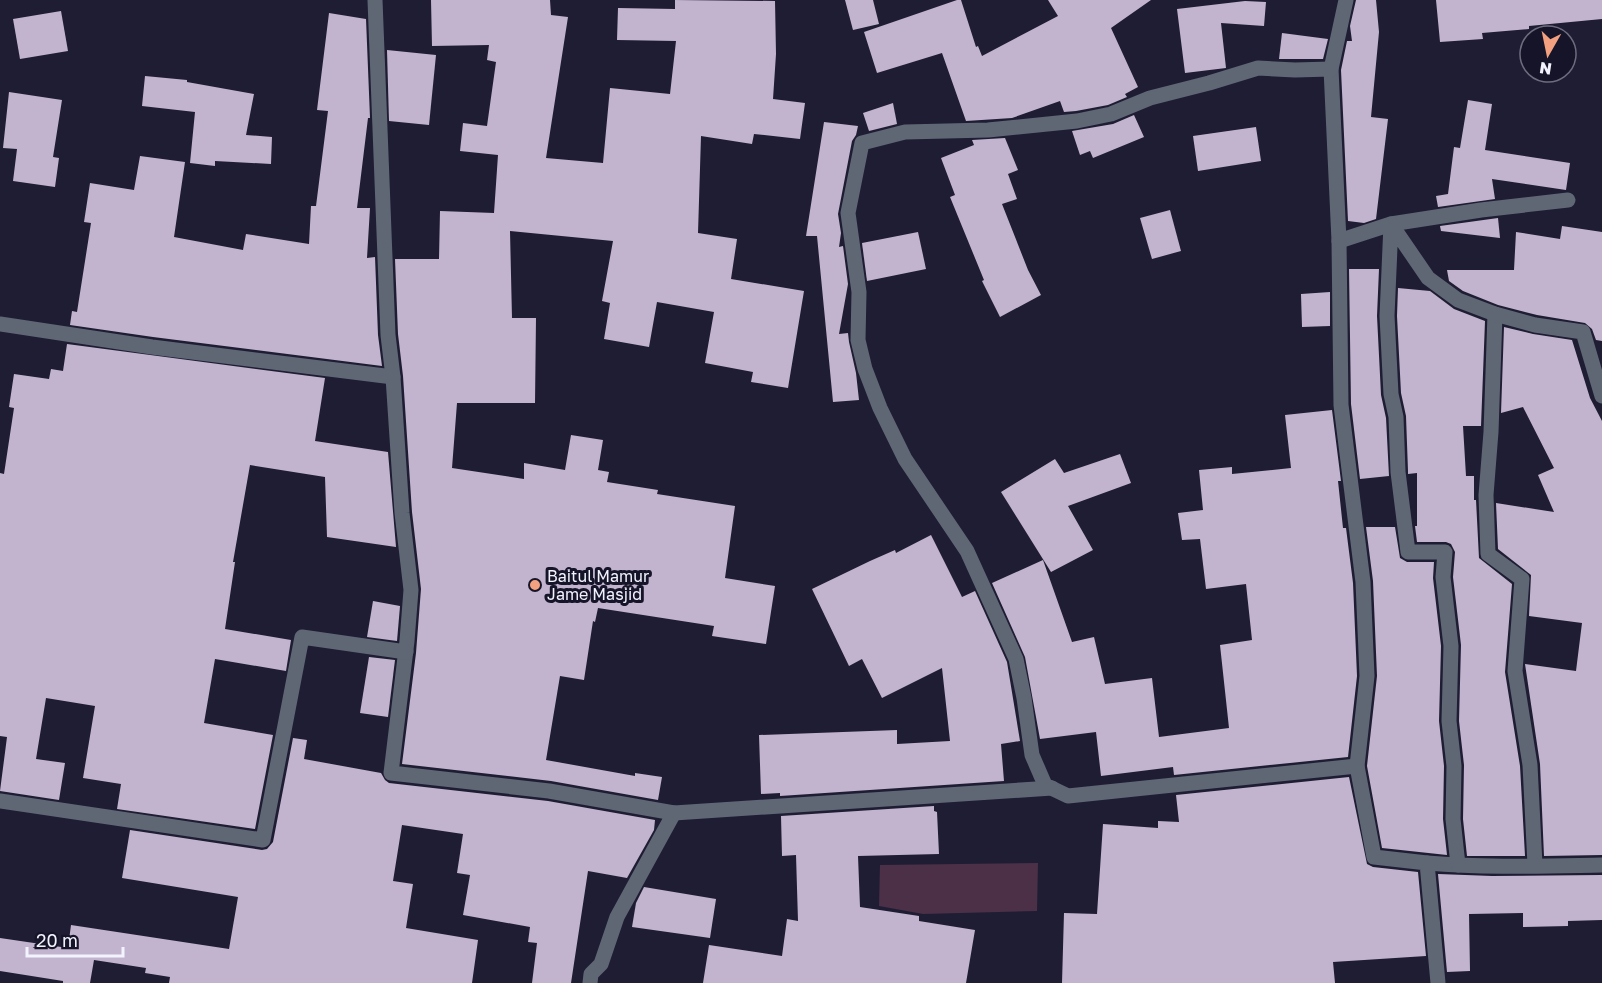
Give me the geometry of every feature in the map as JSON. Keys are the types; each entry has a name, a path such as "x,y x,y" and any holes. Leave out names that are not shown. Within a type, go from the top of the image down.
{"street":[{"path":"375,0 388,335 402,513 411,590 391,773 537,790 675,813 1052,788"},
{"path":"1346,0 1330,69 1339,241 1341,405 1363,582 1367,676 1357,766 1374,857 1458,866 1602,865"},
{"path":"1330,69 1258,68 1150,98 1111,114 1077,121 988,130 904,132 862,143 848,213 860,292 858,340 865,369 880,408 905,459 967,551 1016,659 1032,755 1045,785 1068,796 1357,766"},
{"path":"1339,241 1391,224 1568,200"},
{"path":"1391,224 1428,278 1458,300 1495,314 1536,325 1583,332 1602,396"},
{"path":"1391,224 1387,316 1391,394 1396,417 1398,472 1408,552 1445,552 1443,577 1451,646 1449,721 1454,766 1453,819 1458,866"},
{"path":"1495,314 1491,432 1486,495 1488,554 1522,579 1515,671 1530,765 1535,865"},
{"path":"0,324 153,347 393,377"},
{"path":"0,801 263,840 302,637 406,652"},
{"path":"590,983 591,974 601,964 617,917 675,813"},
{"path":"1427,863 1438,983"}],"shaded area":[{"path":"1038,863 1037,911 923,914 879,906 880,865"}],"building":[{"path":"431,0 550,0 551,15 568,17 546,158 603,163 610,88 670,94 676,41 617,40 618,8 675,9 675,0 775,1 776,54 773,99 805,103 800,139 754,134 752,144 701,136 698,233 737,239 731,279 804,291 788,388 751,382 753,372 705,363 714,312 657,302 649,347 604,339 610,303 602,301 613,241 510,231 512,318 536,318 535,403 457,403 452,468 524,479 524,463 565,470 571,435 603,440 598,470 609,472 607,482 658,490 657,494 735,506 725,578 775,586 766,644 712,636 714,626 598,608 595,622 593,621 584,680 560,676 546,760 635,776 635,773 662,777 658,800 551,781 402,764 416,653 421,589 412,512 398,334 395,259 439,259 440,211 494,213 498,155 460,151 463,123 487,126 496,62 487,60 489,45 432,46"},
{"path":"845,0 873,0 879,24 853,30"},
{"path":"961,0 976,47 978,46 982,56 1058,16 1048,0 1151,0 1111,28 1138,87 1125,94 1127,97 1108,105 1064,112 1060,101 1012,118 966,121 942,53 877,73 864,32"},
{"path":"1356,0 1376,0 1379,32 1371,117 1388,119 1376,219 1364,223 1348,221 1341,70 1347,41 1352,41 1350,26"},
{"path":"1436,0 1602,0 1602,19 1550,24 1518,24 1518,30 1482,33 1483,39 1440,42"},
{"path":"1245,1 1266,2 1264,26 1221,23 1226,68 1185,73 1177,9"},
{"path":"61,11 68,51 20,59 13,19"},
{"path":"329,13 366,19 370,118 368,118 357,208 370,208 367,258 375,257 378,335 382,366 70,325 72,311 77,312 91,223 84,222 90,183 134,190 140,156 185,162 174,237 243,250 246,234 309,244 311,206 316,206 328,111 317,110"},
{"path":"1282,33 1328,39 1323,59 1279,59"},
{"path":"387,50 436,55 429,125 389,121"},
{"path":"145,76 187,80 187,82 254,94 246,135 272,137 271,164 215,161 215,166 190,163 195,112 142,106"},
{"path":"9,92 62,100 53,157 59,158 55,187 13,181 17,149 3,148"},
{"path":"1468,100 1492,104 1485,150 1570,163 1566,190 1492,179 1495,199 1438,207 1436,196 1448,194 1454,147 1460,148"},
{"path":"893,103 897,124 869,131 863,113"},
{"path":"1134,115 1144,137 1093,158 1090,151 1080,155 1072,131 1113,124"},
{"path":"824,122 858,126 852,141 838,214 841,233 839,247 843,246 848,284 839,334 848,333 859,400 833,402 817,236 806,236"},
{"path":"1256,127 1261,161 1198,171 1193,136"},
{"path":"1005,138 1018,170 1008,174 1017,199 1002,204 1028,270 1041,295 1000,317 982,281 984,280 950,197 955,195 941,158 974,145 972,140"},
{"path":"1170,210 1181,251 1152,259 1140,218"},
{"path":"1498,218 1500,238 1441,231 1440,226"},
{"path":"1562,226 1602,232 1602,341 1596,340 1592,329 1585,323 1537,315 1498,305 1463,291 1449,281 1447,270 1514,270 1516,232 1560,239"},
{"path":"918,232 926,269 867,281 862,243"},
{"path":"1349,269 1379,269 1377,316 1381,395 1386,418 1389,476 1360,479 1351,404"},
{"path":"1398,288 1430,291 1454,309 1485,321 1481,426 1463,426 1466,476 1474,476 1479,558 1512,584 1505,672 1520,766 1525,856 1467,856 1463,819 1464,765 1459,721 1461,645 1453,577 1455,552 1451,544 1446,542 1417,542 1415,526 1417,526 1417,473 1408,474 1406,416 1401,393"},
{"path":"1330,292 1330,326 1302,327 1301,294"},
{"path":"1504,327 1572,340 1590,398 1602,421 1602,855 1544,856 1540,764 1525,664 1576,671 1582,623 1529,616 1531,575 1498,549 1496,503 1554,512 1538,475 1554,468 1523,407 1501,413"},
{"path":"67,344 325,378 315,441 388,452 396,547 327,537 325,477 250,465 233,562 235,562 225,629 291,640 286,671 215,659 204,723 273,735 255,829 117,809 121,784 83,778 95,706 46,698 36,759 65,763 59,800 0,791 7,737 0,736 0,473 4,474 14,408 9,407 14,374 49,379 51,369 63,371"},
{"path":"1332,410 1341,481 1338,481 1343,528 1346,528 1353,583 1357,676 1348,757 1174,775 1173,767 1101,776 1096,732 1040,739 1025,657 992,583 1043,560 1072,642 1094,637 1105,684 1152,678 1159,737 1229,728 1220,645 1252,640 1246,584 1206,589 1200,539 1182,540 1178,513 1203,510 1199,470 1232,467 1232,474 1291,468 1285,415"},
{"path":"1120,454 1131,483 1068,506 1093,550 1051,572 1001,492 1055,459 1064,473"},
{"path":"1366,527 1395,527 1400,558 1407,562 1434,562 1433,578 1441,646 1439,721 1444,766 1443,819 1447,855 1382,848 1367,766 1377,676 1373,581"},
{"path":"931,535 962,597 975,591 1007,662 1020,741 1001,744 1004,781 780,796 780,793 761,794 759,735 897,730 897,744 950,741 942,668 882,698 862,659 849,666 812,589 895,550 896,553"},
{"path":"373,601 400,606 397,641 367,637"},
{"path":"369,657 395,660 388,717 360,713"},
{"path":"293,738 307,740 304,759 381,773 389,783 548,801 655,820 654,830 627,878 588,871 571,983 532,983 537,943 528,942 530,927 463,915 470,875 457,873 463,834 402,825 393,881 413,884 406,928 478,940 472,983 169,983 170,977 145,973 146,968 94,960 90,983 63,983 63,981 0,971 0,938 68,948 71,925 229,949 238,897 122,878 130,830 267,849 273,842"},
{"path":"1349,777 1367,864 1373,867 1418,872 1426,956 1333,962 1335,983 1062,983 1064,913 1097,914 1103,824 1158,828 1158,821 1179,822 1176,795"},
{"path":"934,806 934,811 937,812 939,854 858,856 860,907 919,916 919,921 975,930 966,983 703,983 709,945 782,956 787,919 798,921 796,855 782,856 781,816"},
{"path":"1438,874 1602,875 1602,920 1568,921 1568,926 1523,927 1523,913 1469,914 1470,971 1447,972"},
{"path":"644,887 716,899 710,938 632,927 636,903"}],"place":[{"name":"Baitul Mamur Jame Masjid","path":"535,585"}]}
